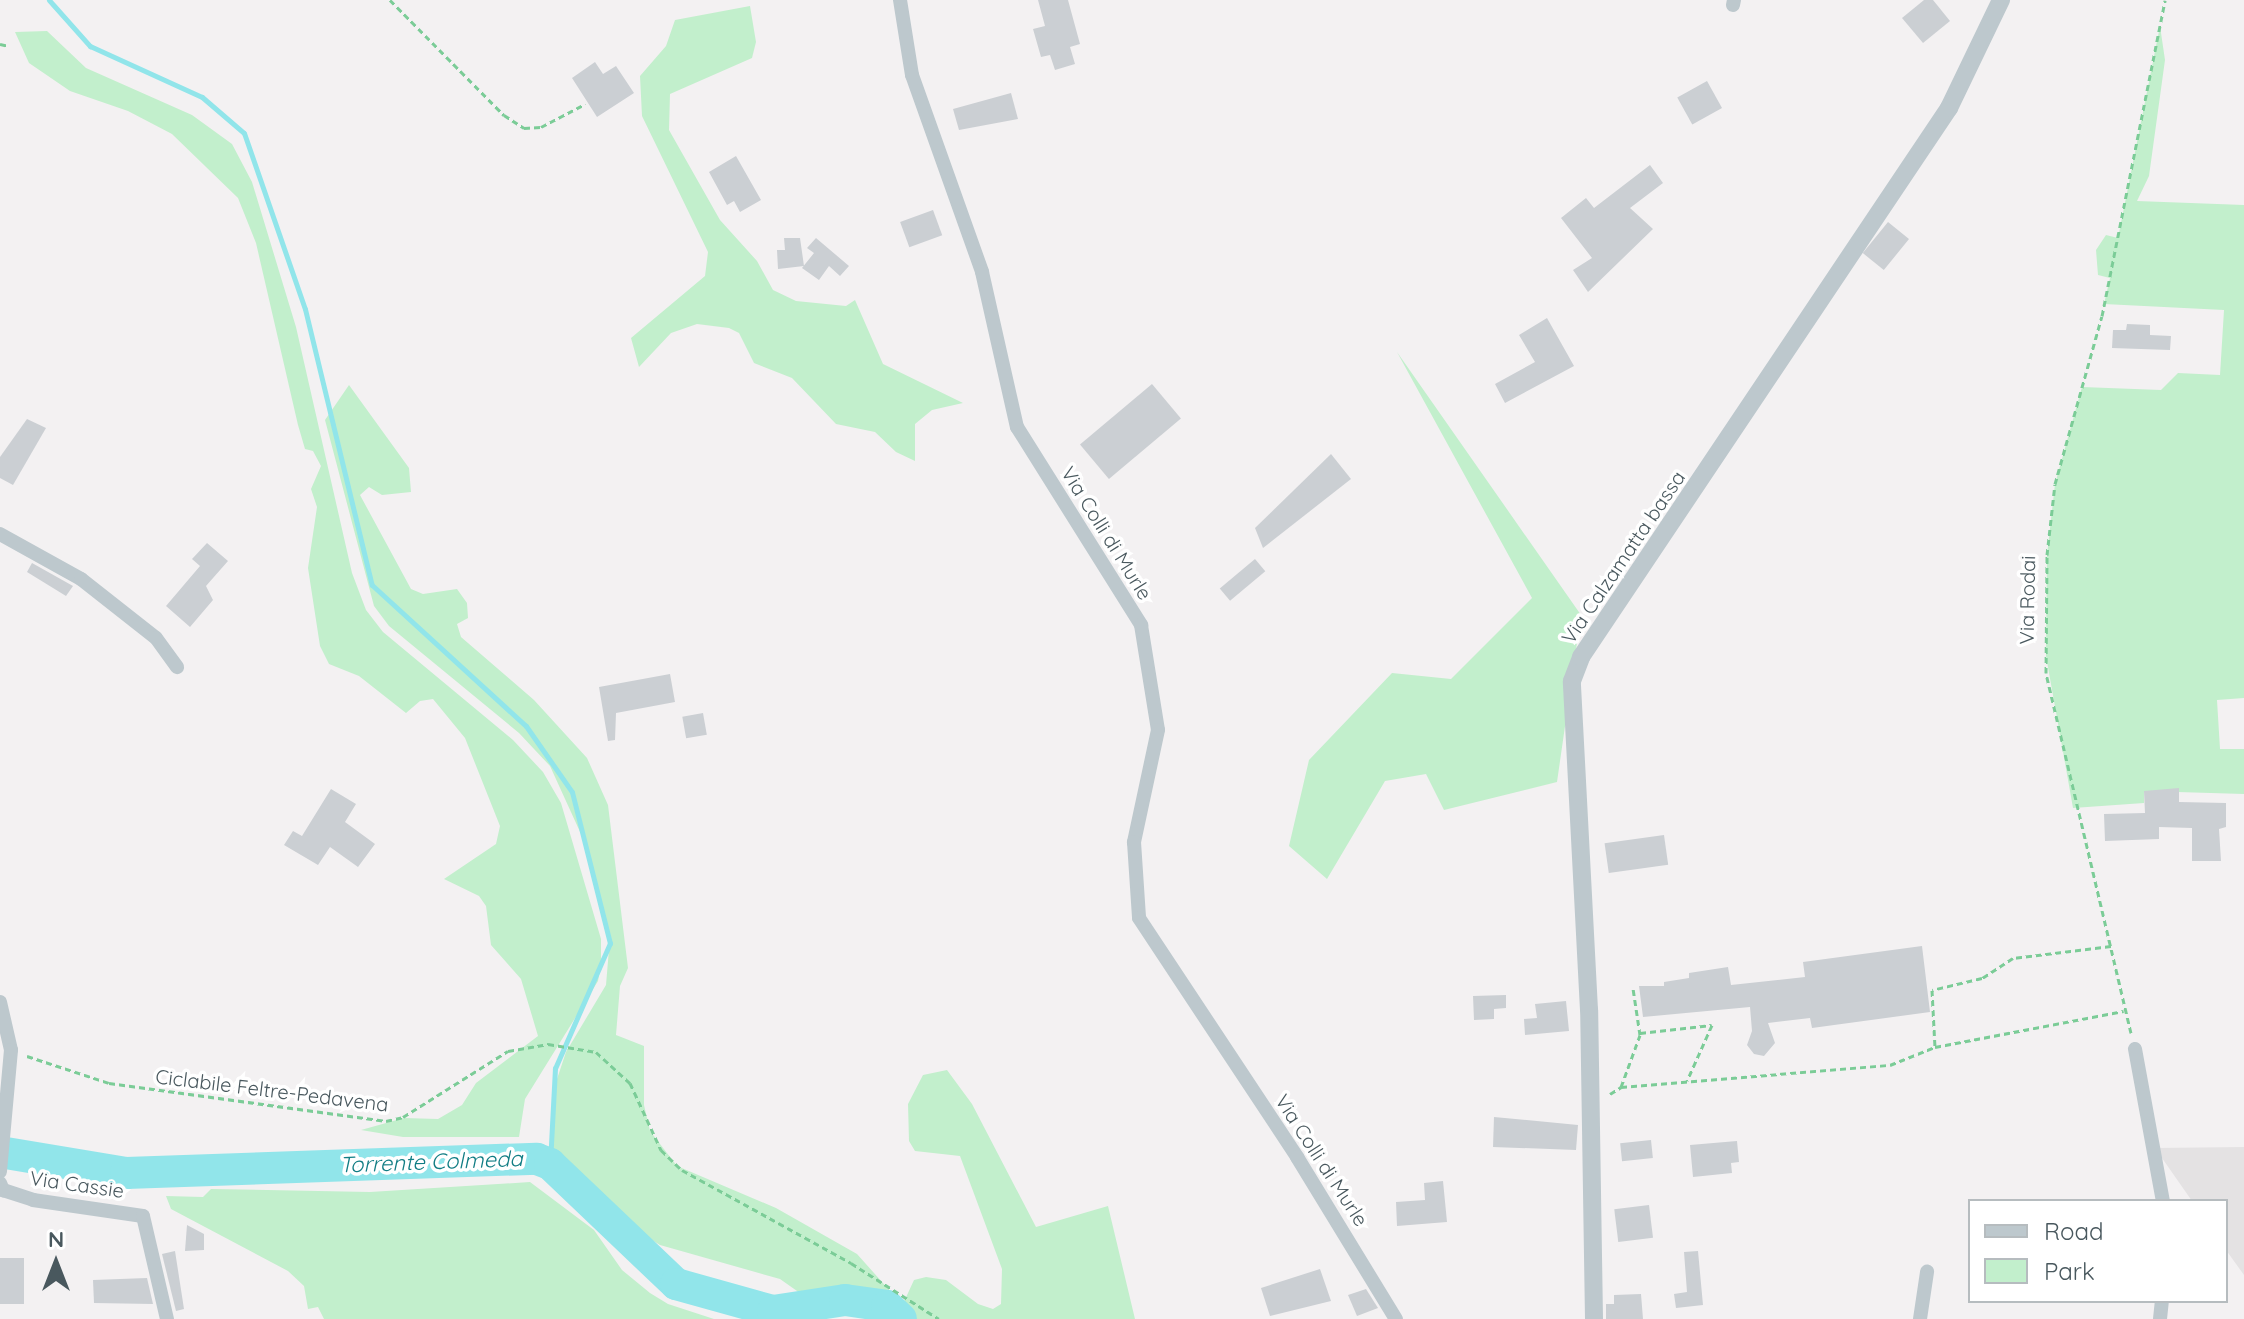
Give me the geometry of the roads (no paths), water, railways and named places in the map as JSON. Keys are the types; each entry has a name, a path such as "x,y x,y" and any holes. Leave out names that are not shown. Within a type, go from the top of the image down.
{"street":[{"name":"Via Colli di Murle","path":"900,0 912,75 982,272 1017,427 1141,625 1158,730 1134,842 1139,918 1305,1169 1396,1319"},
{"name":"Via Calzamatta bassa","path":"1594,1319 1591,1105 1572,681 1581,657 1933,133 2001,0"},
{"path":"0,534 81,579 156,638 177,667"},
{"path":"0,1002 11,1050 11,1089 0,1172"},
{"path":"2135,1049 2163,1199"},
{"name":"Via Cassie","path":"0,1183 3,1190 33,1200 143,1216 167,1319"},
{"path":"1920,1319 1927,1272"}],"waterway":[{"path":"49,0 90,46 202,97 244,133 305,309 372,585 526,726 572,792 610,943 555,1068 550,1164"},
{"name":"Torrente Colmeda","path":"0,1152 126,1173 537,1159 550,1164 676,1284 773,1311 845,1300 887,1306 901,1319"}]}
